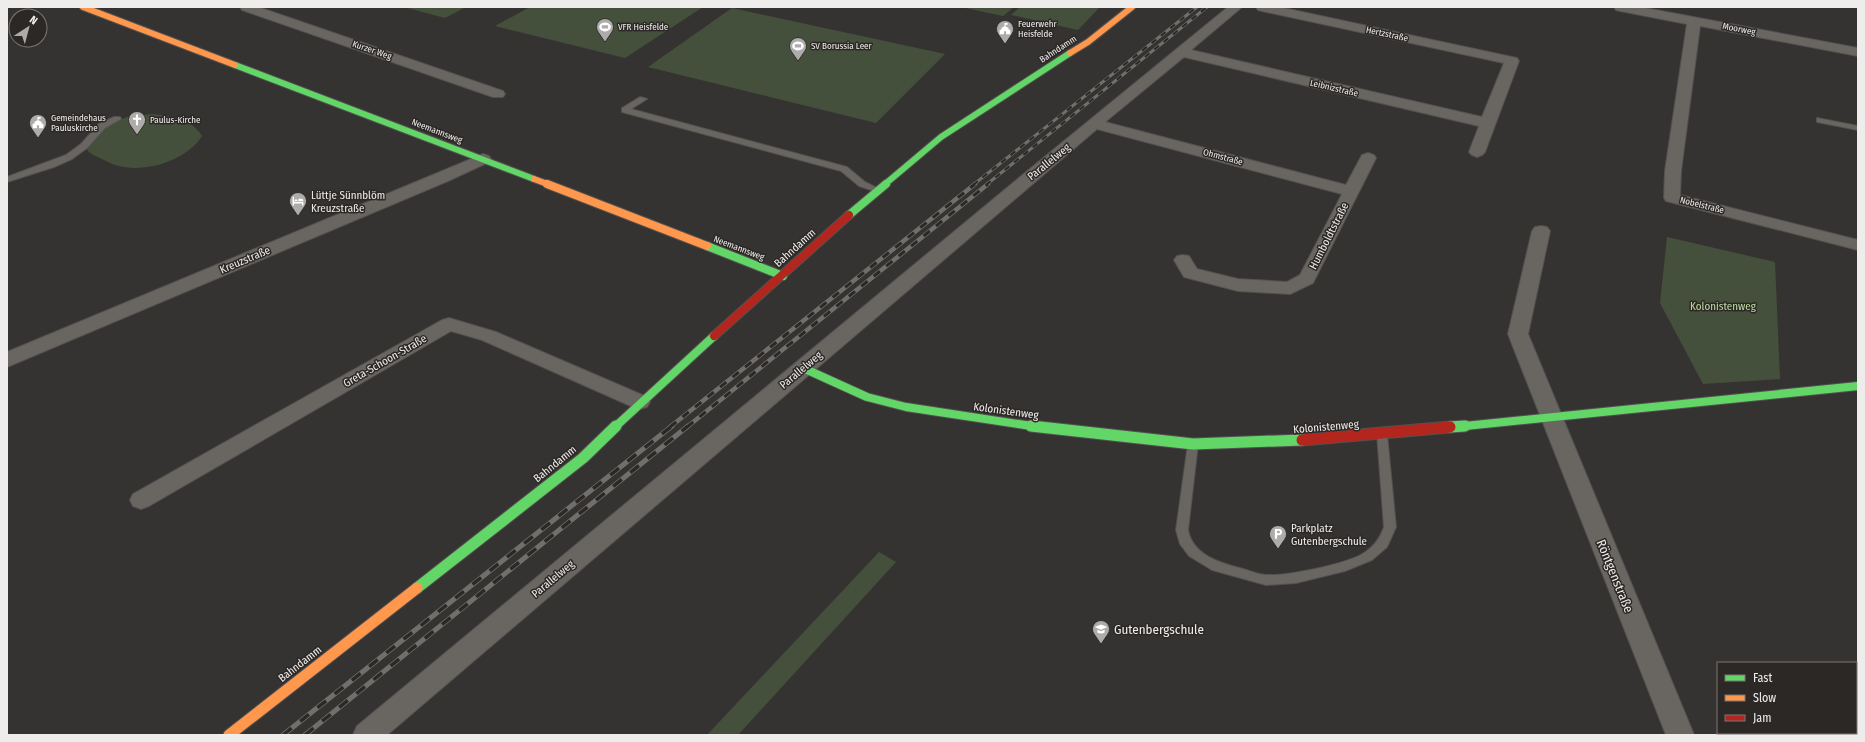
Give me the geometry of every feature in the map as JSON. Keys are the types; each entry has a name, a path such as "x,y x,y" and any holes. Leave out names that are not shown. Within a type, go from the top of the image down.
{"street":[{"name":"Neemannsweg","path":"83,7 483,159 782,276"},
{"name":"Kurzer Weg","path":"246,7 498,94"},
{"name":"Bahndamm","path":"229,735 583,458 640,402 878,190 941,137 1088,42 1132,7"},
{"name":"Parallelweg","path":"367,735 1020,185 1236,7"},
{"name":"Hertzstraße","path":"1262,7 1512,61 1487,123"},
{"name":"Moorweg","path":"1621,7 1858,52"},
{"name":"Nobelstraße","path":"1694,20 1674,171 1672,198 1858,245"},
{"name":"Leibnizstraße","path":"1181,52 1487,123"},
{"path":"1477,152 1487,123"},
{"name":"Ohmstraße","path":"1095,124 1351,191"},
{"name":"Humboldtstraße","path":"1183,260 1190,273 1238,285 1290,288 1307,279 1368,158"},
{"name":"Kreuzstraße","path":"7,360 442,178 483,159"},
{"name":"Röntgenstraße","path":"1541,231 1518,334 1680,735"},
{"name":"Greta-Schoon-Straße","path":"141,500 448,324 489,336 640,402"},
{"name":"Kolonistenweg","path":"803,368 867,397 906,407 1068,432 1192,444 1284,442 1382,434 1858,386"}],"lane":[{"path":"643,99 625,110 844,169 862,184 878,190"},
{"path":"7,180 69,157 84,146 102,126 117,119"},
{"path":"1820,120 1858,128"},
{"path":"1192,444 1182,530 1184,541 1193,553 1216,567 1266,580 1296,578 1345,566 1368,557 1383,544 1390,527 1382,434"}],"green space":[{"path":"404,7 466,7 445,18"},
{"name":"VFR Heisfelde","path":"530,7 703,7 625,58 495,26"},
{"path":"961,7 1014,7 1003,16"},
{"path":"1020,7 1100,7 1078,30 1011,15"},
{"name":"SV Borussia Leer","path":"732,8 945,54 876,123 648,67"},
{"path":"152,114 180,119 192,125 202,136 187,152 177,158 165,163 142,168 130,168 115,165 88,151 86,147 104,127 127,117"},
{"name":"Kolonistenweg","path":"1667,237 1775,262 1780,379 1703,384 1660,303"},
{"path":"879,552 896,562 738,735 707,735"}],"railway":[{"path":"973,185 1197,7"},
{"path":"986,185 1207,7"},
{"path":"670,427 975,184"},
{"path":"687,427 988,184"},
{"path":"283,735 672,426"},
{"path":"305,735 688,426"}],"traffic: fast":[{"path":"849,215 941,137 1070,53"},
{"path":"235,65 534,179"},
{"path":"707,246 783,276"},
{"path":"417,588 583,458 640,402 714,336"},
{"path":"803,368 867,397 906,407 1068,431 1193,444 1302,440"},
{"path":"1450,427 1858,386"}],"traffic: slow":[{"path":"83,7 235,65"},
{"path":"1070,53 1088,42 1132,7"},
{"path":"534,179 707,246"},
{"path":"229,735 417,588"}],"traffic: jam":[{"path":"714,336 849,215"},
{"path":"1302,440 1450,427"}],"place":[{"name":"VFR Heisfelde","path":"605,42"},
{"name":"Feuerwehr Heisfelde","path":"1005,44"},
{"name":"SV Borussia Leer","path":"798,61"},
{"name":"Paulus-Kirche","path":"137,135"},
{"name":"Gemeindehaus Pauluskirche","path":"38,138"},
{"name":"Lüttje Sünnblöm Kreuzstraße","path":"298,216"},
{"name":"Parkplatz Gutenbergschule","path":"1278,549"},
{"name":"Gutenbergschule","path":"1101,644"}]}
